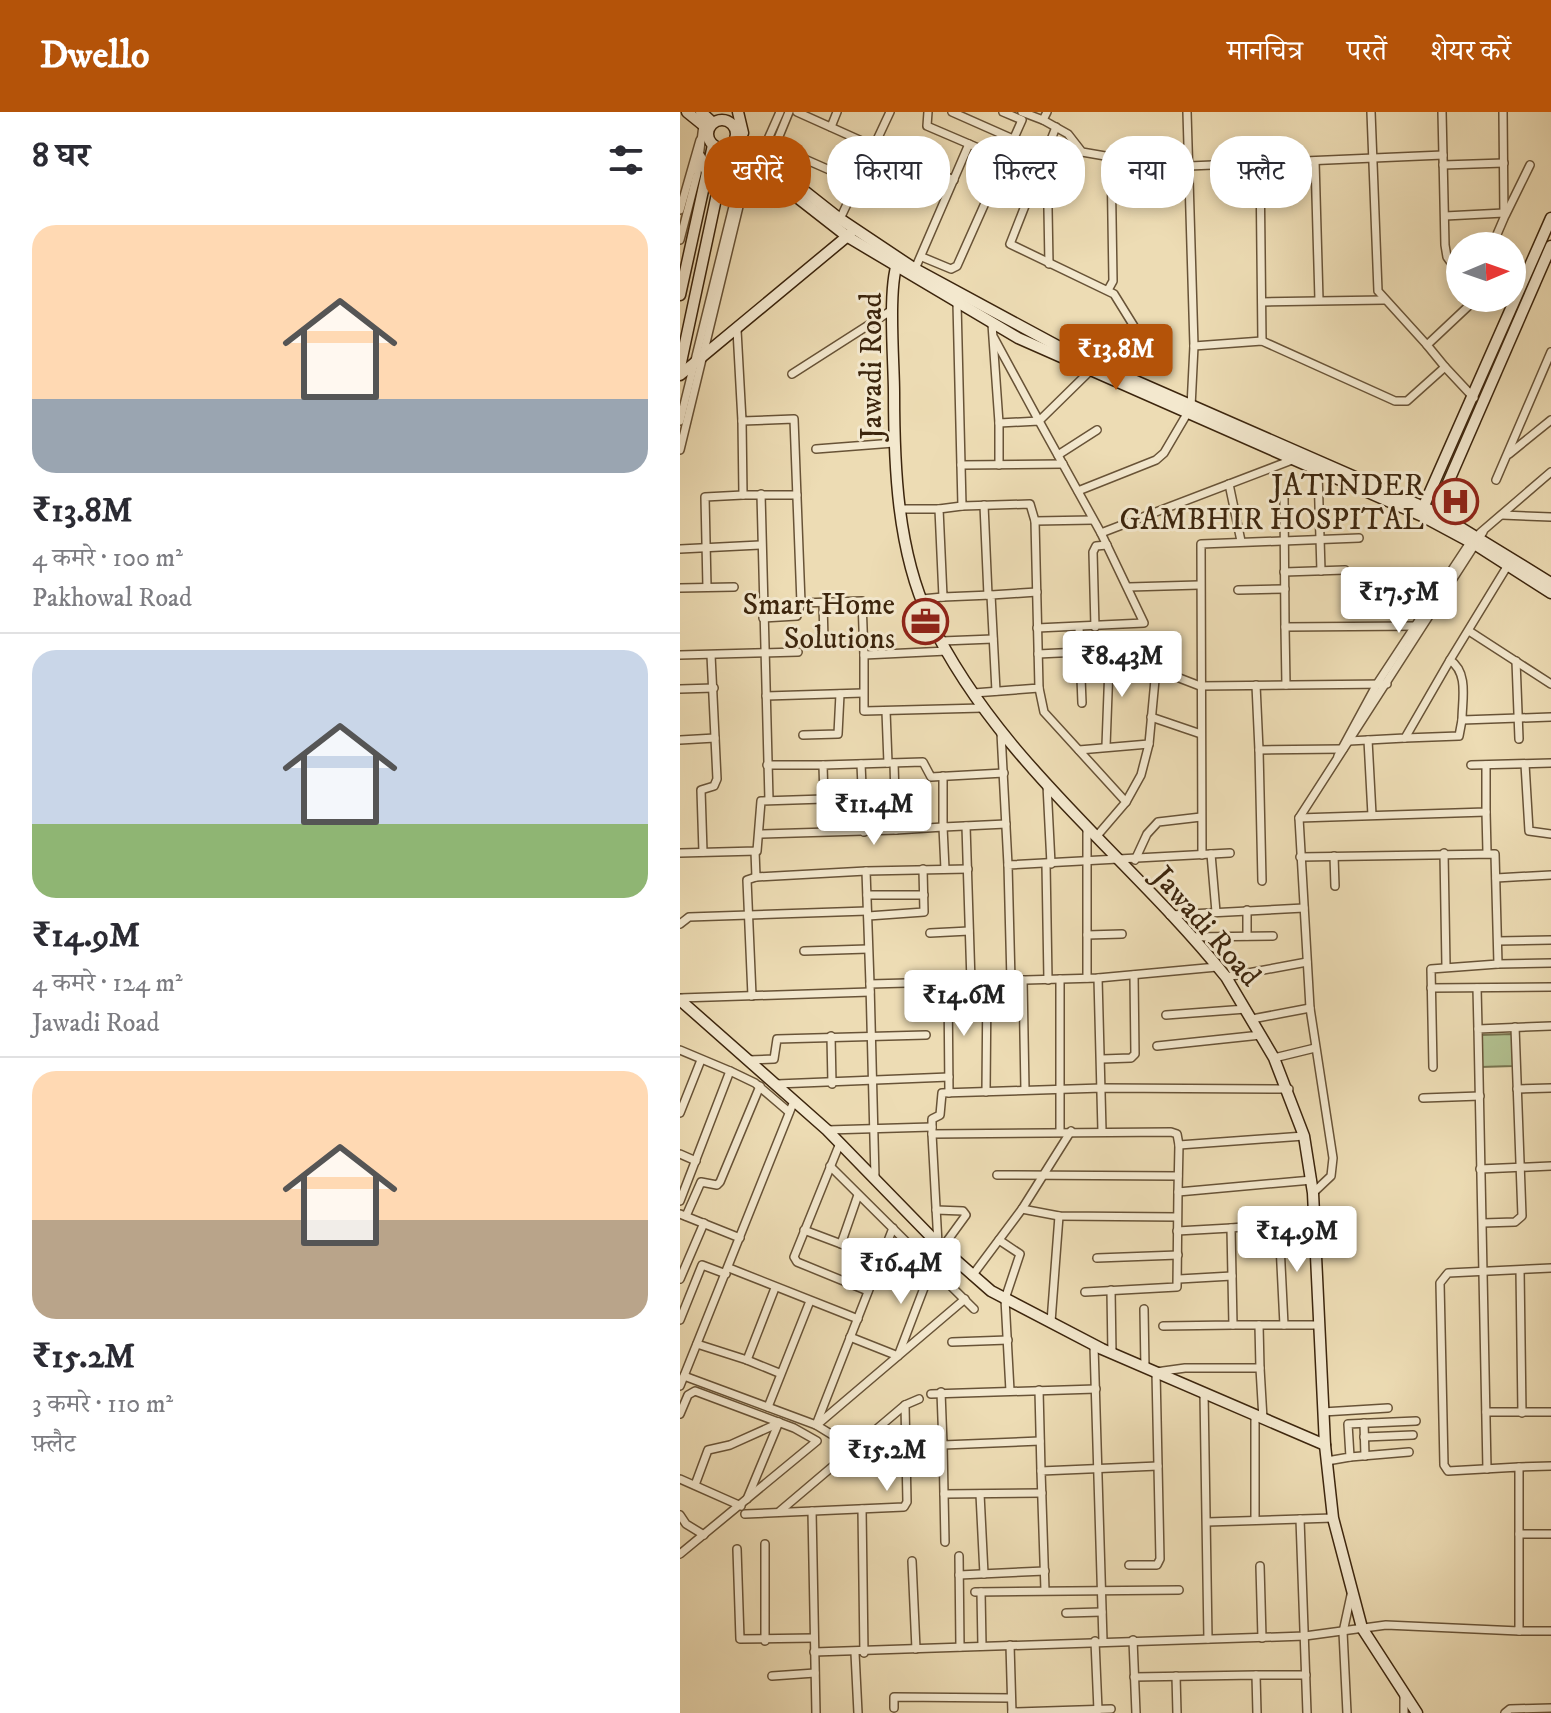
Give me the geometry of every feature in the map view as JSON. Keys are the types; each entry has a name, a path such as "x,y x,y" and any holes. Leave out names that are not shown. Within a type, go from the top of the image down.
{"street":[{"path":"764,136 780,112"},
{"path":"789,112 775,146 827,169"},
{"path":"797,112 851,136"},
{"path":"831,127 837,112"},
{"path":"880,136 890,112"},
{"path":"928,112 927,126 966,143"},
{"path":"952,112 1006,136"},
{"path":"1003,112 1045,116 1068,134 1082,152 1111,157 1113,281 1108,290"},
{"path":"1187,112 1188,136"},
{"path":"1371,112 1376,280 1384,300 1471,397 1482,404"},
{"path":"1442,112 1446,236"},
{"path":"1503,112 1504,216"},
{"path":"694,113 710,124"},
{"path":"734,115 743,136"},
{"path":"680,240 694,150 710,124 734,115"},
{"path":"732,136 734,115"},
{"path":"1014,136 1023,115"},
{"path":"680,210 710,124"},
{"path":"1052,136 1056,127"},
{"path":"915,269 966,151"},
{"path":"700,157 704,166"},
{"path":"1312,161 1372,159 1504,163"},
{"path":"1315,161 1319,300"},
{"path":"1498,232 1530,165"},
{"path":"950,178 954,180"},
{"path":"680,295 704,186"},
{"path":"811,196 840,219 851,233"},
{"path":"811,202 851,233 992,324 1090,371 1433,516 1477,538 1551,583"},
{"path":"680,367 716,208"},
{"path":"680,421 737,208"},
{"path":"840,219 846,208"},
{"path":"922,257 956,268 982,208"},
{"path":"1022,208 1009,240 1013,248 1108,290 1139,330 1139,342 1126,377"},
{"path":"1048,208 1049,264"},
{"path":"1078,491 1156,460 1164,453 1188,410 1194,346 1190,208"},
{"path":"1261,208 1262,341"},
{"path":"1445,216 1504,216"},
{"path":"1421,511 1551,218"},
{"path":"680,375 851,233"},
{"path":"1433,516 1551,246"},
{"path":"898,263 915,269 1065,350 1292,460 1421,511"},
{"name":"Jawadi Road","path":"898,263 894,308 894,443 901,509 922,599 945,646 1001,733 1226,977 1289,1089 1304,1136 1312,1180 1325,1445 1333,1518 1362,1628 1417,1713"},
{"path":"1262,302 1384,300"},
{"path":"957,303 962,506"},
{"path":"792,374 894,308"},
{"path":"1427,345 1462,312"},
{"path":"992,324 999,465"},
{"path":"737,330 743,495"},
{"path":"993,336 1101,533 1144,623 1037,628"},
{"path":"1194,346 1262,341 1395,401 1413,399 1445,367"},
{"path":"1496,480 1551,352"},
{"path":"680,450 696,363"},
{"path":"999,423 1039,421 1090,371"},
{"path":"742,421 794,419 801,603 797,616 763,618"},
{"path":"1508,455 1551,420"},
{"path":"1058,455 1097,430"},
{"path":"816,449 894,443"},
{"path":"1101,533 1292,460"},
{"path":"961,465 1063,464"},
{"path":"1318,472 1321,571"},
{"path":"1343,747 1413,626 1477,538 1551,472"},
{"path":"1229,484 1238,512 1241,541"},
{"path":"761,494 769,800"},
{"path":"707,587 705,497 797,495"},
{"path":"1284,498 1286,685"},
{"path":"901,509 1030,504 1035,521 1039,688 1044,712 1126,802"},
{"path":"984,505 996,691"},
{"path":"939,509 943,597"},
{"path":"1502,515 1551,517"},
{"path":"1035,521 1093,520"},
{"path":"1202,855 1201,544 1359,538"},
{"path":"1477,538 1508,565 1551,593"},
{"path":"1313,1193 1330,1179 1333,1167 1310,1008 1299,818 1477,538"},
{"path":"680,549 760,545"},
{"path":"1095,627 1093,552 1096,546 1107,545"},
{"path":"1405,738 1508,565"},
{"path":"1284,572 1345,570"},
{"path":"1129,587 1199,585"},
{"path":"680,588 734,587"},
{"path":"1238,590 1285,589"},
{"path":"922,599 1037,592"},
{"path":"801,603 862,601 864,711 983,708"},
{"path":"823,603 824,640"},
{"path":"1285,627 1423,626"},
{"path":"1079,627 1082,703"},
{"path":"1469,631 1551,684"},
{"path":"864,655 993,639"},
{"path":"680,655 798,652"},
{"path":"1038,654 1080,652"},
{"path":"703,852 701,790 717,782 711,655"},
{"path":"1259,750 1343,747 1368,740 1459,736 1462,676 1459,666 1450,660"},
{"path":"1106,746 1109,666 1139,661 1200,686 1387,684"},
{"path":"1516,661 1519,739"},
{"path":"1096,837 1126,802 1141,775 1149,744 1156,669"},
{"path":"1256,685 1262,881"},
{"path":"680,689 714,688"},
{"path":"974,693 1039,688"},
{"path":"766,696 863,693"},
{"path":"803,735 838,734 840,694"},
{"path":"886,711 896,830"},
{"path":"1151,717 1201,734"},
{"path":"1462,720 1551,717"},
{"path":"1001,733 1011,981"},
{"path":"680,740 715,738"},
{"path":"1368,740 1372,815"},
{"path":"1079,750 1149,744"},
{"path":"767,765 925,762 929,777 1004,773"},
{"path":"1471,765 1551,763"},
{"path":"861,764 864,832"},
{"path":"1525,764 1528,829 1535,835 1551,834"},
{"path":"823,765 824,799"},
{"path":"1486,765 1487,852"},
{"path":"943,776 945,869"},
{"path":"1047,783 1048,980"},
{"path":"680,853 755,851 760,847 760,804 769,800 862,798"},
{"path":"1299,818 1486,812"},
{"path":"1135,860 1147,834 1158,822 1201,817"},
{"path":"760,834 1006,824"},
{"path":"966,826 971,982"},
{"path":"1087,828 1087,978"},
{"path":"755,851 756,877"},
{"path":"1300,857 1487,852 1496,855 1498,964"},
{"path":"1008,865 1230,853"},
{"path":"1444,853 1446,966"},
{"path":"1211,854 1216,912"},
{"path":"1334,856 1335,886"},
{"path":"680,924 689,917 922,914 923,869"},
{"path":"752,996 748,878 968,869"},
{"path":"866,871 875,1177"},
{"path":"1496,878 1551,875"},
{"path":"867,895 924,895"},
{"path":"1170,915 1304,908"},
{"path":"1247,910 1247,936"},
{"path":"930,933 969,931"},
{"path":"1087,935 1122,934"},
{"path":"1191,937 1273,936"},
{"path":"1498,941 1551,940"},
{"path":"804,951 868,949"},
{"path":"1226,977 1307,962"},
{"path":"1433,1067 1431,969 1551,963"},
{"path":"680,999 948,983 1098,978 1217,967"},
{"path":"1102,1059 1131,1058 1135,1054 1134,975"},
{"path":"1098,978 1102,1131"},
{"path":"1060,979 1060,1132"},
{"path":"1023,980 1025,1090"},
{"path":"986,1092 987,982"},
{"path":"948,983 949,1093"},
{"path":"1431,988 1551,987"},
{"path":"1477,988 1487,1469"},
{"path":"680,999 827,1130 972,1276 1005,1299 1094,1346 1325,1445"},
{"path":"1166,1015 1249,1014 1310,1008"},
{"path":"1478,1029 1551,1026"},
{"path":"1483,1223 1521,1220 1515,1027"},
{"path":"746,1060 774,1059 777,1039 926,1035"},
{"path":"1157,1046 1261,1035"},
{"path":"831,1036 832,1084"},
{"path":"1274,1058 1315,1048"},
{"path":"680,1050 760,1086 789,1112"},
{"path":"680,1113 701,1060"},
{"path":"680,1201 730,1071"},
{"path":"774,1084 874,1083 949,1077"},
{"path":"740,1238 683,1215 701,1182 717,1185 720,1182 760,1086"},
{"path":"940,1246 932,1119 940,1115 940,1094 1102,1088 1289,1089"},
{"path":"1517,1089 1551,1088"},
{"path":"1423,1098 1480,1096"},
{"path":"680,1386 794,1101"},
{"path":"827,1130 1175,1132 1179,1145 1179,1279 1175,1289 1085,1292"},
{"path":"972,1276 1022,1209 1071,1131"},
{"path":"1179,1145 1304,1136"},
{"path":"840,1143 795,1260 868,1291"},
{"path":"680,1154 696,1161"},
{"path":"830,1166 974,1309"},
{"path":"1480,1169 1551,1166"},
{"path":"997,1175 1178,1176"},
{"path":"1178,1192 1312,1180"},
{"path":"841,1244 858,1195"},
{"path":"1022,1209 1059,1216 1177,1217"},
{"path":"936,1210 963,1211 966,1215 940,1246"},
{"path":"1051,1322 1059,1216"},
{"path":"1177,1231 1313,1221"},
{"path":"680,1279 704,1223"},
{"path":"1279,1224 1284,1325"},
{"path":"816,1425 893,1228"},
{"path":"1231,1228 1233,1325"},
{"path":"804,1230 881,1259"},
{"path":"999,1240 1020,1254 1005,1299 1010,1391"},
{"path":"1097,1258 1178,1255"},
{"path":"680,1320 702,1265 728,1271 858,1319"},
{"path":"898,1356 932,1267"},
{"path":"1551,1268 1445,1274 1440,1283 1444,1465 1448,1471 1551,1466"},
{"path":"1520,1270 1522,1413"},
{"path":"1179,1279 1232,1276"},
{"path":"747,1360 775,1288"},
{"path":"1111,1290 1112,1354"},
{"path":"816,1425 965,1299"},
{"path":"768,1407 810,1301"},
{"path":"1129,1565 1153,1565 1160,1559 1158,1466 1144,1309"},
{"path":"1255,1519 1259,1325"},
{"path":"1163,1326 1318,1325"},
{"path":"850,1337 898,1356"},
{"path":"952,1342 1008,1340"},
{"path":"697,1344 779,1373"},
{"path":"1094,1346 1102,1612 1098,1710"},
{"path":"1150,1370 1260,1368"},
{"path":"684,1376 816,1425 834,1436 851,1453 904,1455"},
{"path":"931,1394 1096,1389"},
{"path":"1039,1390 1045,1590"},
{"path":"680,1414 688,1395 695,1391 817,1441 680,1554"},
{"path":"941,1392 945,1542"},
{"path":"1204,1393 1208,1639"},
{"path":"780,1511 905,1405 919,1399"},
{"path":"745,1514 900,1509 906,1505 905,1405"},
{"path":"1323,1412 1388,1408"},
{"path":"1486,1412 1551,1412"},
{"path":"744,1503 783,1413"},
{"path":"1350,1457 1348,1424 1416,1421"},
{"path":"695,1485 708,1450 726,1447 779,1423"},
{"path":"1364,1423 1365,1456"},
{"path":"1364,1437 1413,1435"},
{"path":"943,1445 1040,1441"},
{"path":"1327,1461 1409,1452"},
{"path":"1041,1471 1158,1466"},
{"path":"1519,1467 1519,1631"},
{"path":"680,1479 744,1503"},
{"path":"944,1494 1042,1493"},
{"path":"980,1494 984,1574"},
{"path":"862,1509 864,1653"},
{"path":"812,1511 816,1713"},
{"path":"680,1515 686,1524 704,1535"},
{"path":"1207,1522 1333,1518"},
{"path":"1300,1519 1307,1713"},
{"path":"1519,1534 1551,1534"},
{"path":"765,1544 765,1641"},
{"path":"737,1549 740,1639 814,1638"},
{"path":"959,1556 960,1647"},
{"path":"912,1561 916,1649"},
{"path":"1260,1566 1262,1638"},
{"path":"959,1575 1045,1571"},
{"path":"982,1646 978,1592 1179,1590"},
{"path":"1347,1713 1343,1632 1351,1595"},
{"path":"1066,1613 1102,1612"},
{"path":"814,1652 864,1653 1099,1641 1305,1636 1383,1625 1551,1631"},
{"path":"1133,1640 1136,1713"},
{"path":"1010,1645 1012,1713 1111,1709"},
{"path":"855,1653 858,1713"},
{"path":"772,1676 815,1673"},
{"path":"1256,1675 1257,1713"},
{"path":"1134,1677 1306,1675"},
{"path":"1176,1676 1177,1713"},
{"path":"1404,1694 1404,1713"},
{"path":"894,1708 894,1697 1011,1698"},
{"path":"1505,1713 1510,1709 1549,1710"}],"green space":[{"path":"1512,1034 1513,1066 1481,1067 1481,1035"}],"place":[{"name":"JATINDER GAMBHIR HOSPITAL","path":"1455,502"},
{"name":"Smart Home Solutions","path":"926,621"}]}
